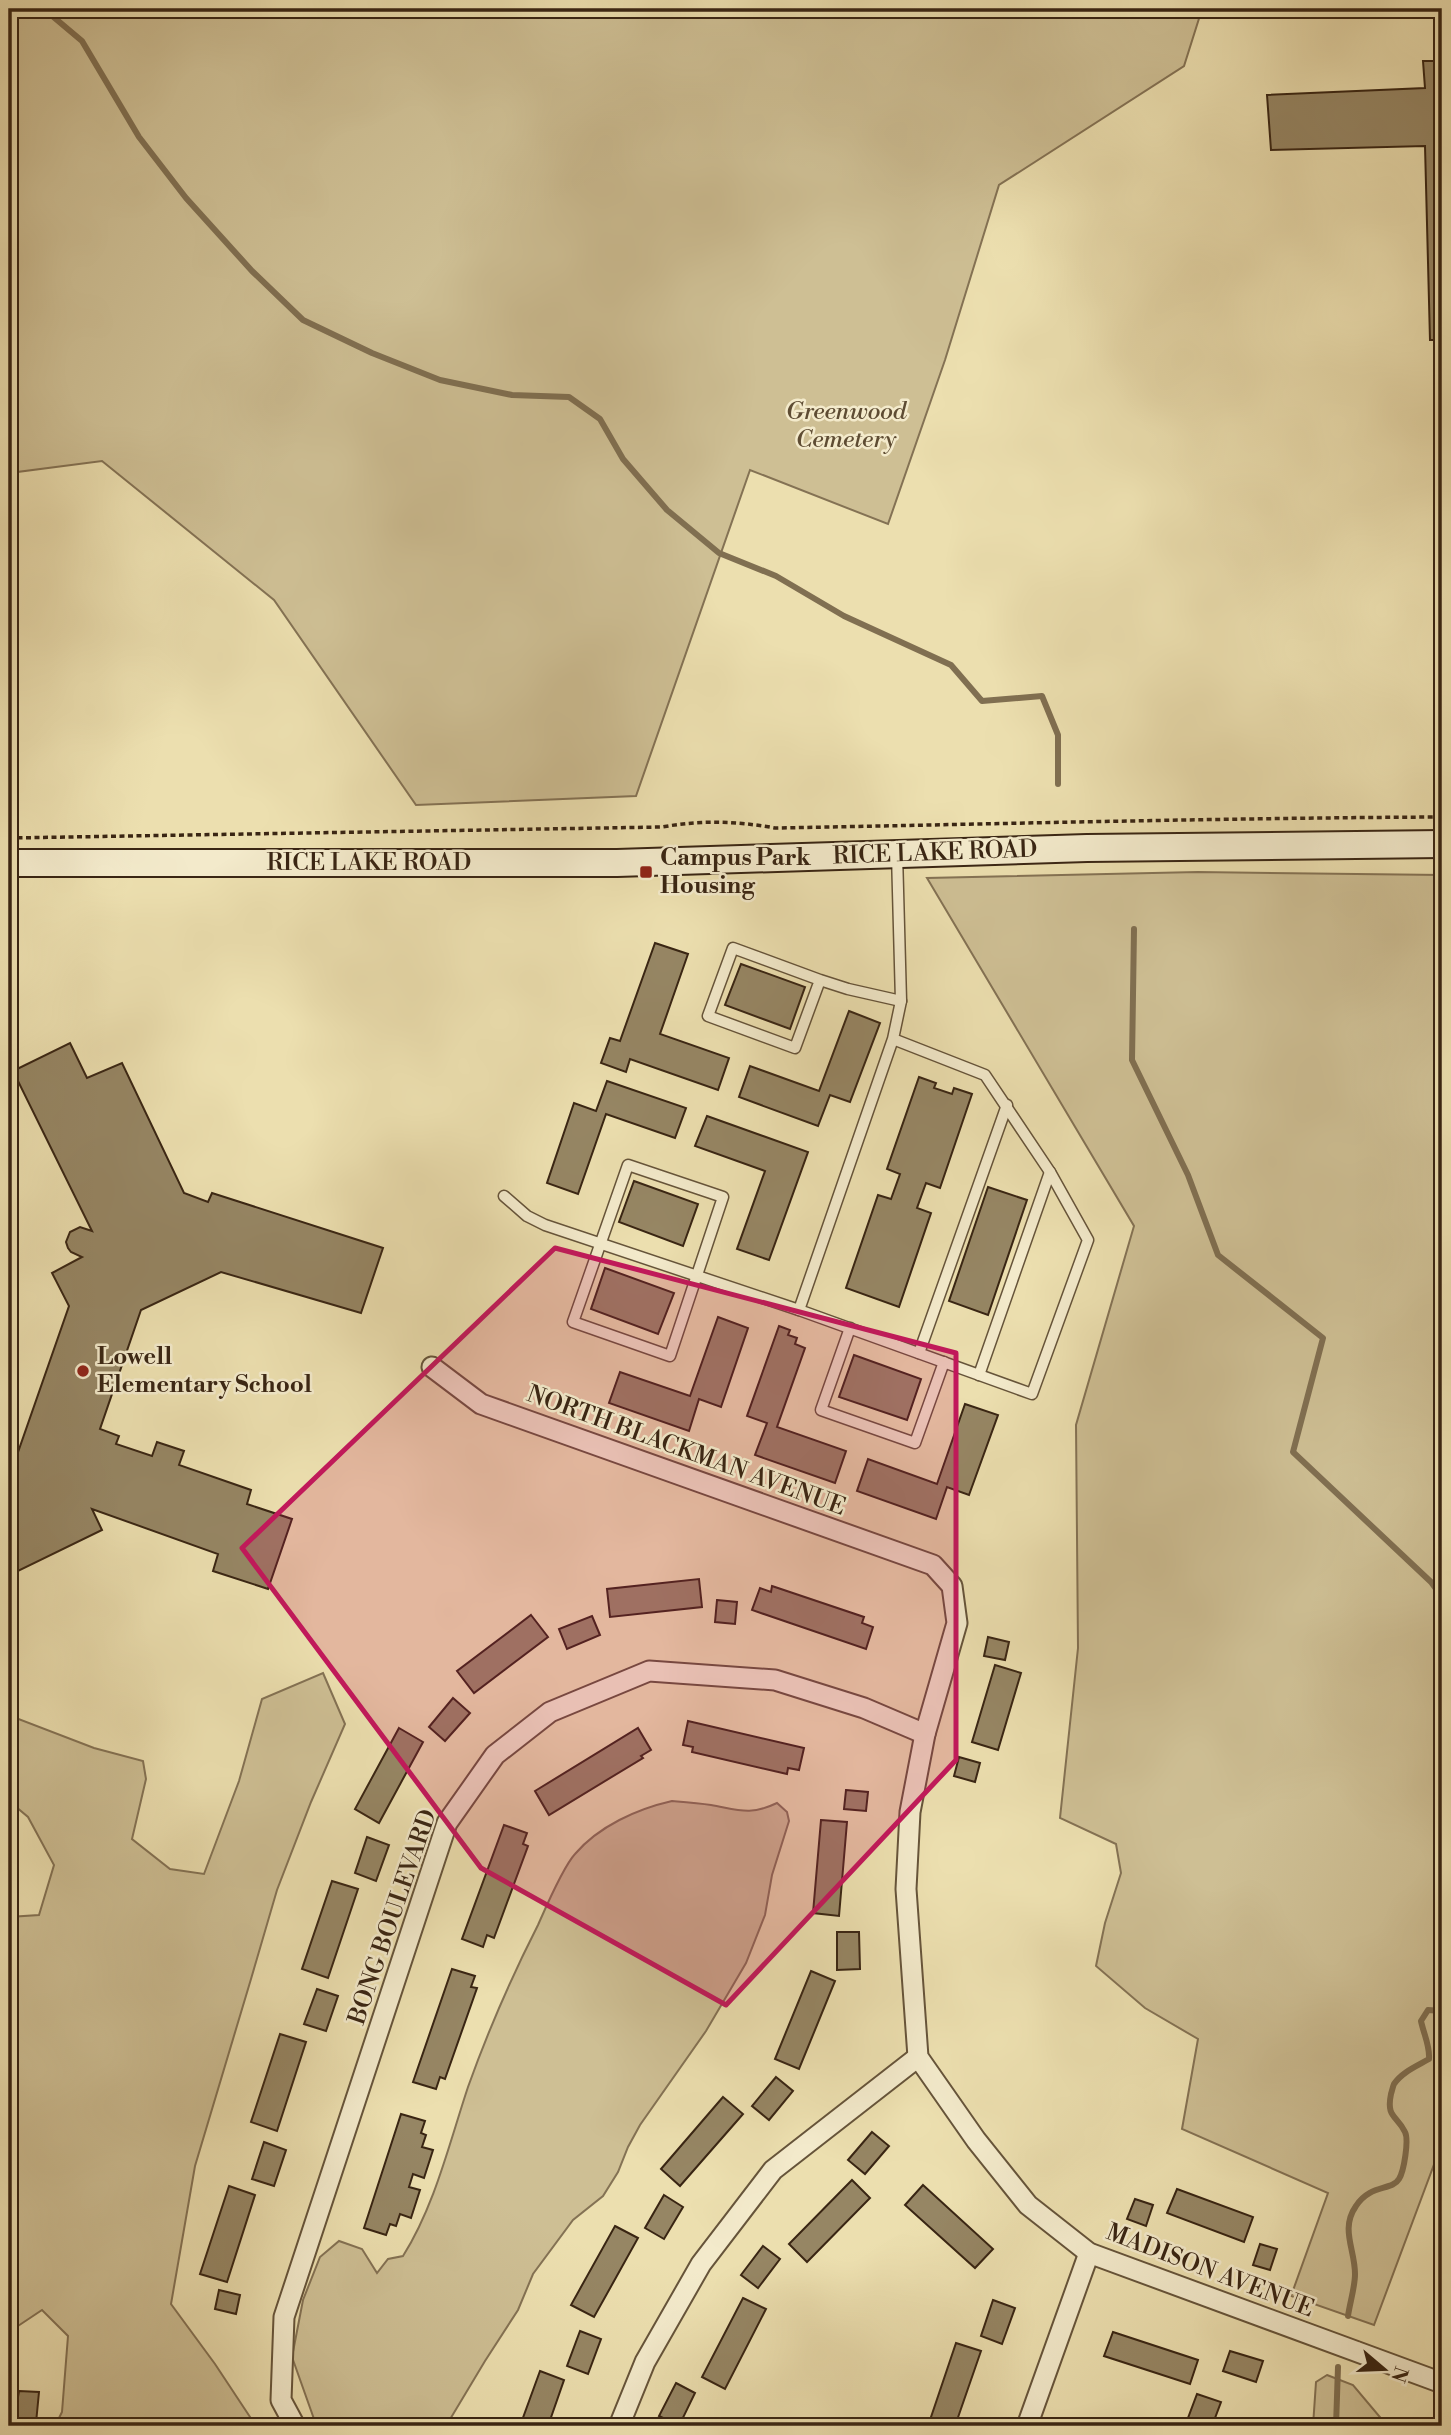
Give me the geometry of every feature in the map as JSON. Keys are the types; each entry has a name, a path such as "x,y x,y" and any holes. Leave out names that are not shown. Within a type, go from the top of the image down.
{"main road":[{"name":"RICE LAKE ROAD","path":"9,863 617,863 1087,848 1442,844"}],"street":[{"name":"NORTH BLACKMAN AVENUE","path":"432,1367 481,1404 933,1565 952,1586 957,1623 925,1734"},
{"name":"BONG BOULEVARD","path":"295,2426 281,2400 284,2317 447,1824 495,1755 550,1712 649,1671 775,1680 864,1708 925,1734"},
{"path":"619,2426 645,2361 701,2264 772,2170 918,2057 906,1889 910,1812 925,1734"},
{"name":"MADISON AVENUE","path":"918,2057 976,2140 1028,2205 1088,2253 1442,2383"},
{"path":"1027,2426 1088,2253"}],"lane":[{"path":"799,1310 893,1039 901,1001 897,854"},
{"path":"820,980 795,1048 708,1016 733,948 848,989 901,1001"},
{"path":"504,1196 527,1216 601,1244 799,1310 1032,1394 1088,1240 1050,1172 985,1075 893,1039"},
{"path":"919,1353 1007,1105"},
{"path":"628,1165 723,1197 698,1276 670,1356 573,1322 628,1165"},
{"path":"979,1375 1050,1172"},
{"path":"850,1328 821,1410 915,1443 944,1362"}],"path":[{"path":"9,838 662,827 692,821 737,822 775,828 1251,817 1442,817"}],"highlighted area":[{"path":"555,1248 956,1353 956,1760 726,2005 481,1868 242,1548"}],"green space":[{"name":"Greenwood Cemetery","path":"9,9 1202,9 1184,66 999,185 945,360 888,524 750,470 636,796 416,805 274,600 102,461 9,473"},
{"path":"1198,872 1442,875 1442,2143 1374,2325 1291,2296 1328,2193 1182,2129 1198,2039 1145,2008 1096,1966 1105,1923 1121,1873 1116,1844 1060,1818 1078,1648 1076,1425 1134,1226 927,878"},
{"path":"323,1673 345,1724 277,1890 195,2166 171,2304 256,2426 55,2426 62,2412 68,2336 42,2310 9,2332 9,1917 39,1915 54,1865 28,1817 9,1801 9,1719 16,1718 94,1748 143,1761 146,1779 132,1839 170,1869 204,1874 239,1781 262,1699"},
{"path":"672,1801 744,1811 759,1810 777,1803 787,1812 789,1821 772,1875 765,1915 746,1963 706,2031 640,2125 618,2172 603,2196 573,2220 533,2274 518,2310 446,2426 322,2426 314,2419 292,2357 303,2300 320,2257 339,2241 362,2249 377,2273 388,2259 403,2256 433,2195 468,2087 492,2025 565,1868 585,1844 607,1827 632,1814"},
{"path":"1327,2375 1353,2385 1384,2422 1423,2426 1313,2426 1316,2382"}],"building":[{"path":"1437,27 1442,27 1442,340 1430,340 1425,146 1271,150 1267,95 1425,88 1423,61 1441,61"},
{"path":"655,943 688,954 660,1034 729,1058 718,1090 630,1059 626,1072 601,1063 610,1038 620,1041"},
{"path":"741,964 805,987 790,1029 725,1005"},
{"path":"849,1011 880,1023 850,1102 830,1095 818,1126 739,1097 750,1066 819,1091"},
{"name":"Lowell Elementary School","path":"70,1043 87,1078 122,1063 184,1193 208,1202 212,1193 383,1248 361,1313 221,1272 141,1310 100,1429 119,1436 116,1444 152,1456 157,1442 184,1451 179,1465 251,1490 247,1504 292,1519 268,1589 213,1571 218,1554 92,1509 102,1530 18,1571 9,1553 9,1478 69,1306 52,1273 82,1257 68,1248 66,1242 70,1232 80,1227 92,1231 13,1071"},
{"path":"919,1077 936,1083 934,1088 952,1094 954,1088 972,1094 940,1188 926,1183 917,1208 931,1213 899,1307 846,1288 878,1195 891,1199 900,1174 887,1169"},
{"path":"607,1081 686,1108 675,1138 606,1114 578,1194 547,1183 574,1103 596,1111"},
{"path":"707,1116 808,1152 769,1260 737,1249 765,1171 695,1146"},
{"path":"634,1181 698,1204 683,1246 619,1222"},
{"path":"988,1187 1027,1200 988,1315 949,1301"},
{"path":"605,1268 674,1293 658,1334 591,1309"},
{"path":"718,1317 748,1328 721,1407 699,1399 689,1431 609,1403 620,1372 690,1396"},
{"path":"779,1326 790,1330 788,1335 797,1338 795,1344 805,1348 777,1427 846,1451 835,1483 755,1455 767,1423 747,1416"},
{"path":"854,1355 921,1379 907,1420 839,1397"},
{"path":"965,1404 998,1415 969,1495 947,1487 936,1519 857,1491 868,1459 937,1484"},
{"path":"699,1579 702,1607 610,1617 607,1589"},
{"path":"772,1586 864,1617 862,1623 873,1627 866,1649 752,1610 760,1588 771,1592"},
{"path":"717,1600 737,1602 735,1624 715,1622"},
{"path":"531,1615 548,1637 474,1693 457,1671"},
{"path":"592,1616 600,1635 567,1649 559,1629"},
{"path":"988,1637 1009,1642 1005,1660 984,1656"},
{"path":"995,1665 1021,1673 998,1750 972,1742"},
{"path":"453,1698 470,1713 445,1741 429,1727"},
{"path":"688,1721 804,1748 799,1770 788,1768 787,1774 692,1752 693,1747 683,1745"},
{"path":"399,1728 423,1742 379,1823 355,1809"},
{"path":"638,1728 651,1750 641,1756 643,1758 549,1815 535,1791"},
{"path":"959,1757 980,1763 975,1782 954,1776"},
{"path":"846,1790 868,1792 866,1811 844,1809"},
{"path":"821,1820 847,1822 839,1916 813,1913"},
{"path":"504,1825 527,1833 523,1844 528,1846 494,1938 487,1935 483,1947 462,1939"},
{"path":"367,1837 389,1845 376,1881 355,1873"},
{"path":"332,1881 358,1889 328,1978 302,1969"},
{"path":"837,1932 859,1932 860,1969 837,1970"},
{"path":"452,1969 475,1976 471,1987 477,1988 445,2079 440,2077 436,2089 413,2082"},
{"path":"811,1971 835,1981 799,2069 775,2059"},
{"path":"317,1989 338,1996 326,2031 304,2024"},
{"path":"280,2034 306,2042 277,2131 251,2122"},
{"path":"776,2077 793,2091 769,2120 752,2106"},
{"path":"723,2097 743,2114 680,2186 661,2169"},
{"path":"401,2114 425,2121 421,2133 426,2135 422,2147 433,2150 424,2178 413,2174 409,2187 420,2190 411,2218 400,2214 396,2226 390,2224 386,2235 364,2228"},
{"path":"872,2132 889,2146 865,2174 848,2160"},
{"path":"264,2142 286,2150 274,2186 252,2179"},
{"path":"852,2180 870,2198 807,2262 789,2244"},
{"path":"923,2185 993,2249 975,2268 905,2205"},
{"path":"229,2186 255,2195 227,2282 200,2274"},
{"path":"1177,2189 1253,2217 1244,2242 1167,2213"},
{"path":"664,2195 683,2207 664,2239 645,2228"},
{"path":"1135,2199 1153,2205 1146,2226 1127,2219"},
{"path":"615,2226 638,2238 594,2317 571,2305"},
{"path":"1260,2244 1277,2249 1270,2270 1253,2265"},
{"path":"763,2246 780,2259 758,2288 741,2275"},
{"path":"219,2290 240,2295 236,2314 215,2309"},
{"path":"743,2298 766,2309 725,2389 702,2377"},
{"path":"993,2300 1015,2308 1002,2344 981,2336"},
{"path":"580,2331 601,2339 588,2374 567,2366"},
{"path":"1113,2332 1198,2360 1190,2384 1104,2356"},
{"path":"956,2343 981,2351 955,2426 928,2426"},
{"path":"1230,2351 1263,2361 1256,2382 1223,2371"},
{"path":"540,2371 564,2380 548,2426 520,2426"},
{"path":"676,2383 695,2393 679,2426 659,2416"},
{"path":"19,2391 39,2392 36,2423 23,2422 23,2426 9,2426 9,2396 18,2397"},
{"path":"1197,2394 1221,2402 1212,2426 1185,2426"}],"waterway":[{"path":"44,9 82,41 139,137 186,198 252,271 303,320 372,353 440,380 512,395 569,397 600,419 623,459 667,510 719,553 776,576 844,616 951,665 982,701 1042,696 1058,735 1058,784"},
{"path":"1134,929 1132,1060 1188,1175 1218,1255 1323,1338 1293,1452 1431,1582 1442,1597"},
{"path":"1348,2316 1355,2274 1349,2231 1351,2214 1368,2194 1396,2183 1401,2175 1406,2136 1391,2112 1391,2094 1394,2084 1401,2076 1429,2059 1421,2021 1428,2010 1442,2011"},
{"path":"1336,2426 1338,2367"}],"place":[{"name":"Campus Park Housing","path":"646,872"},
{"name":"Lowell Elementary School","path":"83,1371"}]}
